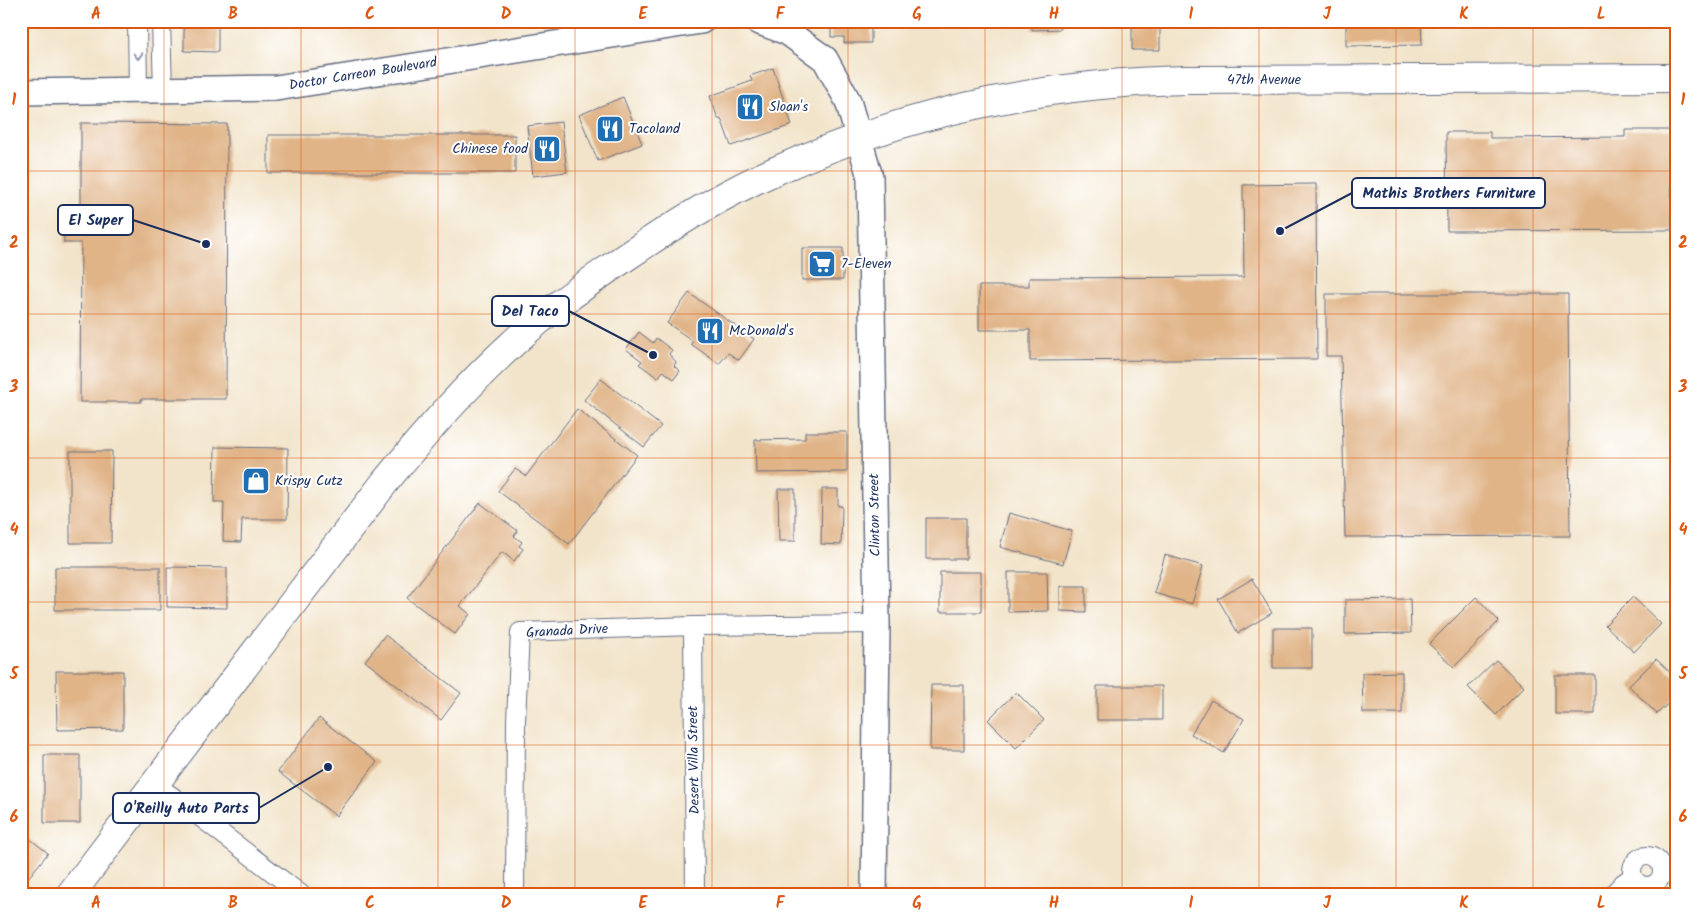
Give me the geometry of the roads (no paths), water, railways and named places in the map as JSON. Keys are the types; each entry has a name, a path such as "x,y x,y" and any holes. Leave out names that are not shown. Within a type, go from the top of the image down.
{"main road":[{"name":"Doctor Carreon Boulevard","path":"21,92 276,88 701,21"},
{"path":"757,21 787,32 825,59 848,101 859,138"},
{"name":"47th Avenue","path":"70,895 419,440 464,390 512,344 574,292 656,236 722,197 773,171 826,149 926,117 982,103 1041,92 1116,83 1195,80 1676,78"},
{"name":"Clinton Street","path":"859,138 870,177 877,624 874,895"}],"street":[{"path":"137,21 138,90"},
{"path":"161,21 163,90"},
{"name":"Granada Drive","path":"515,895 516,721 520,632 693,626 877,624"},
{"name":"Desert Villa Street","path":"693,626 695,895"},
{"path":"155,784 302,895"},
{"path":"1612,895 1623,883 1633,876"}],"place":[{"name":"Sloan's","path":"750,107"},
{"name":"Tacoland","path":"610,129"},
{"name":"Chinese food","path":"547,149"},
{"name":"Mathis Brothers Furniture","path":"1280,231"},
{"name":"El Super","path":"206,244"},
{"name":"7-Eleven","path":"822,264"},
{"name":"McDonald's","path":"710,331"},
{"name":"Del Taco","path":"653,355"},
{"name":"Krispy Cutz","path":"256,481"},
{"name":"O'Reilly Auto Parts","path":"328,767"}]}
